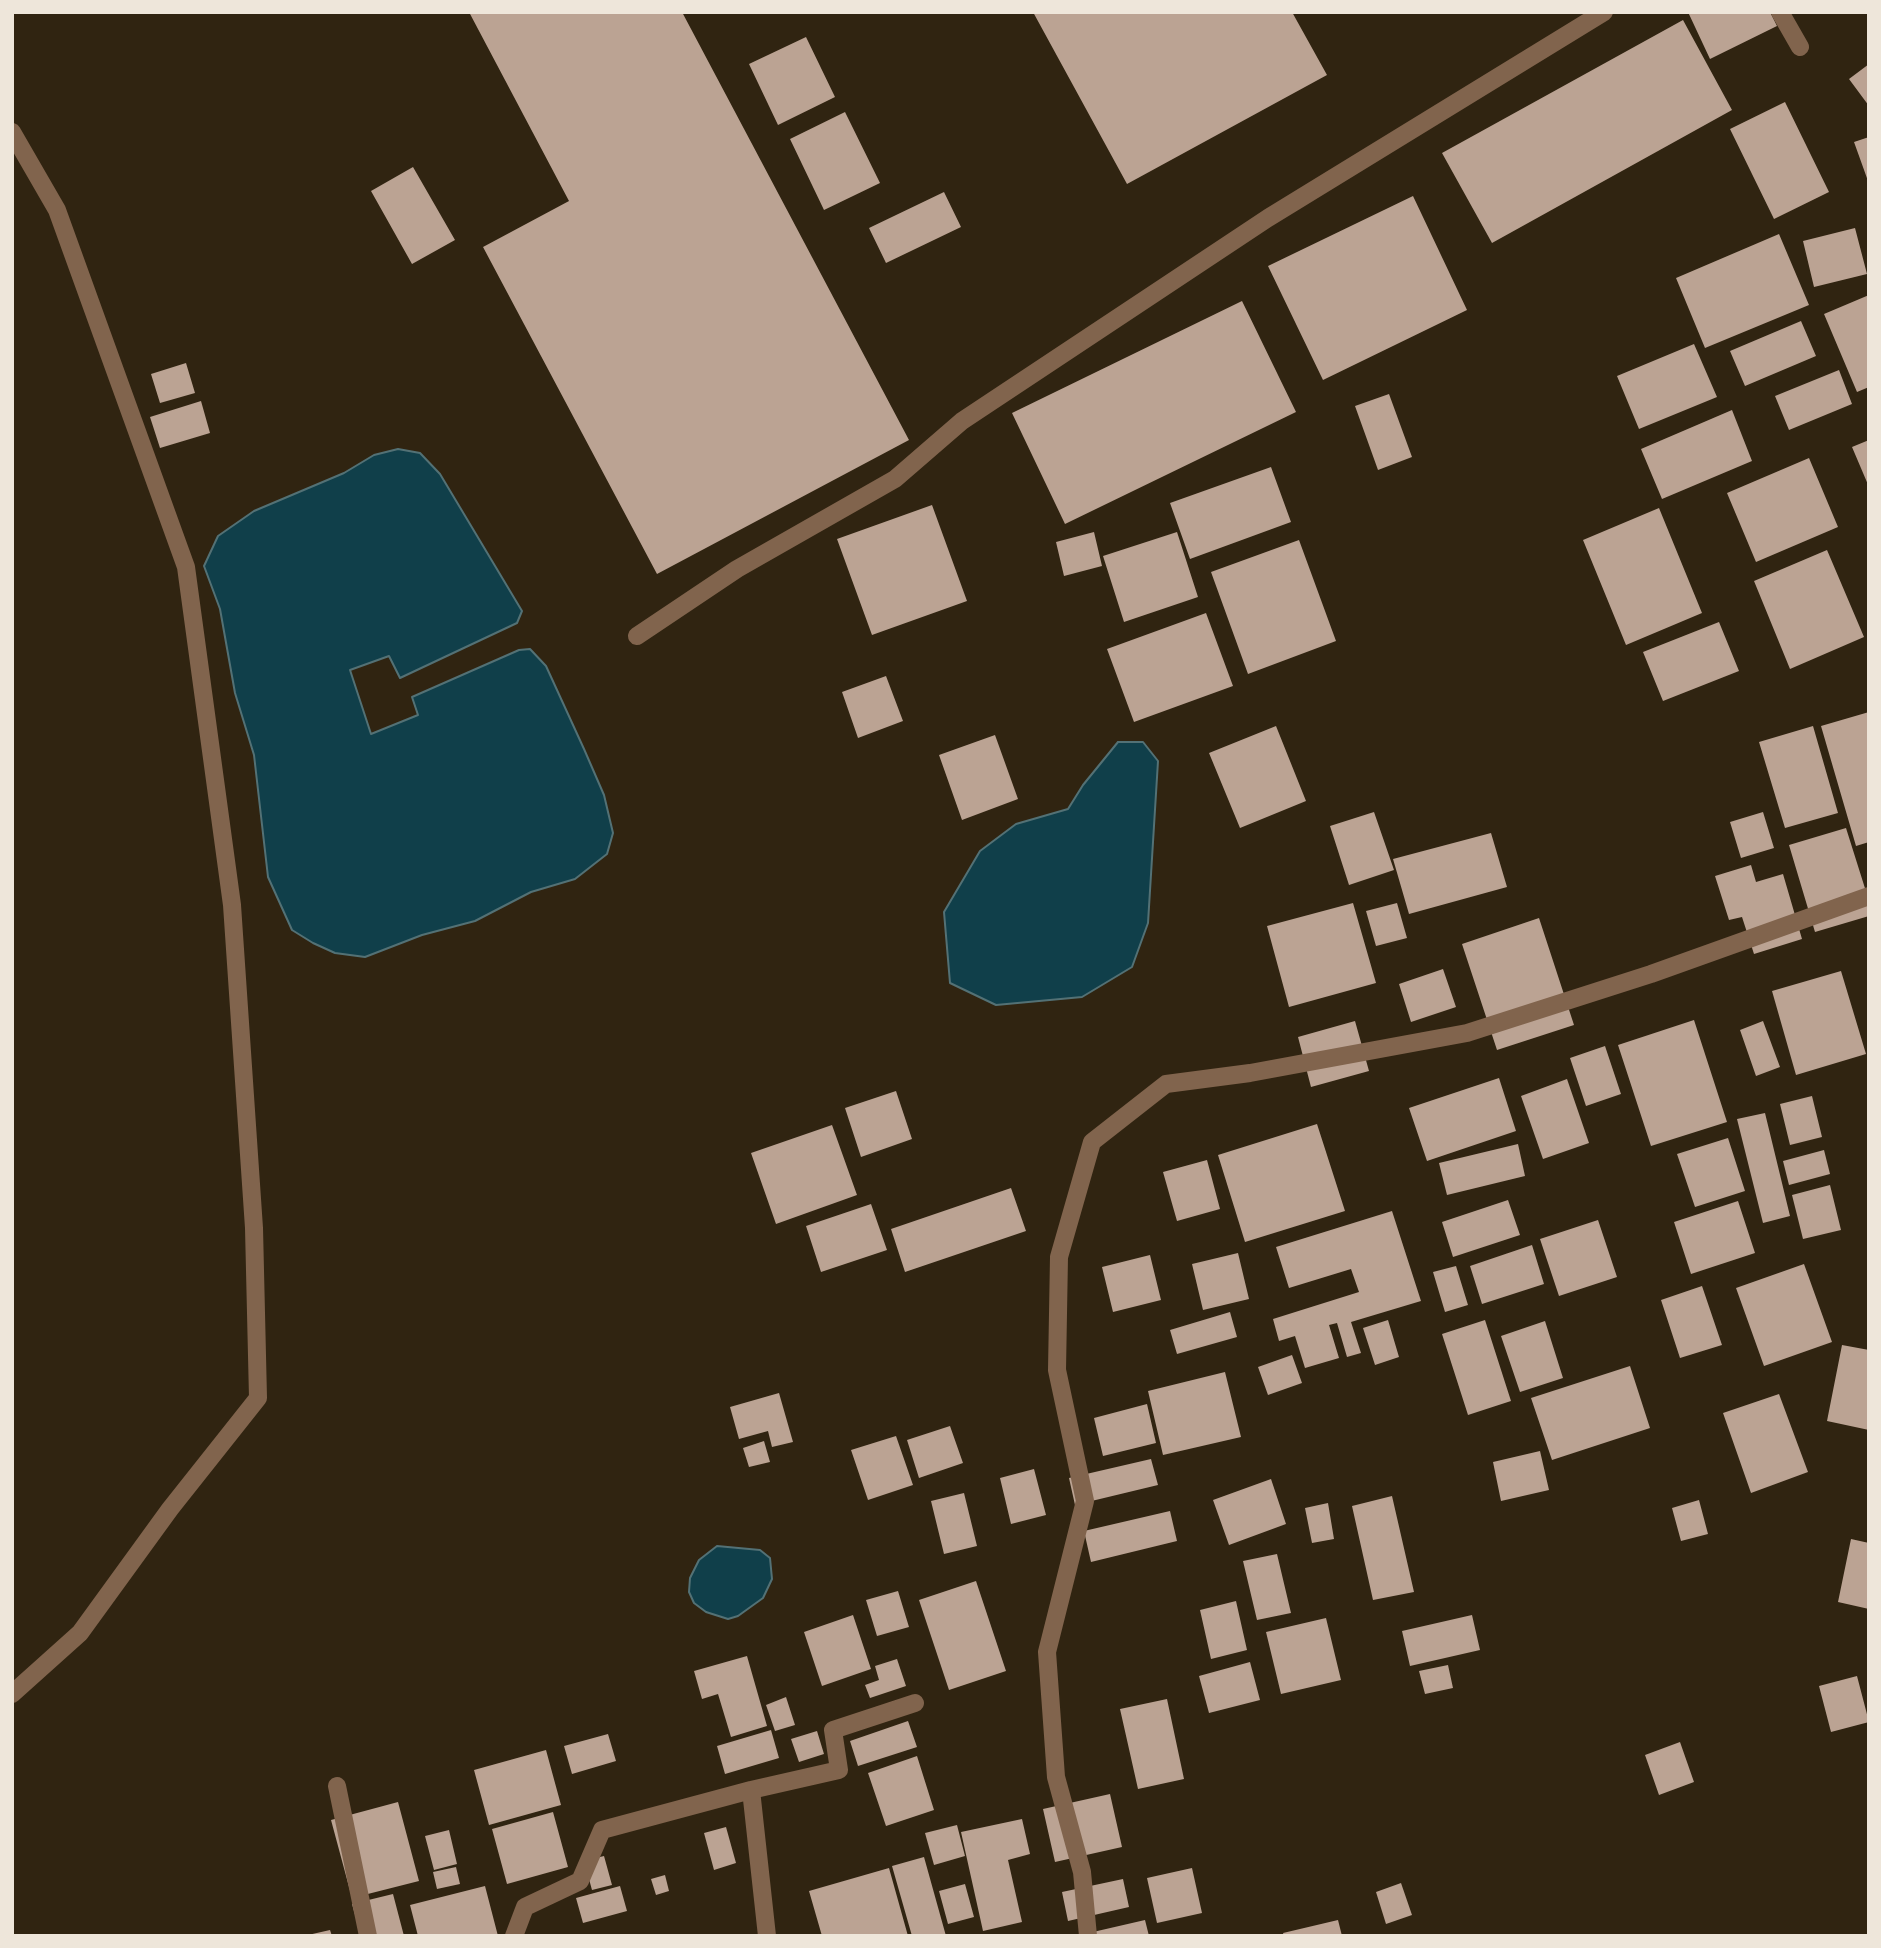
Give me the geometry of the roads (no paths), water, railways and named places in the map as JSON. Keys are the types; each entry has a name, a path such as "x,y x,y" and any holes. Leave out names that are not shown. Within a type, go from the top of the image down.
{"street":[{"path":"637,636 737,569 894,479 962,421 1268,218 1604,12"},
{"path":"1780,12 1800,47"},
{"path":"12,132 57,210 186,567 232,905 254,1228 258,1398 170,1509 80,1633 12,1694"},
{"path":"1088,1936 1082,1872 1056,1777 1046,1652 1085,1501 1057,1370 1057,1345 1059,1257 1092,1142 1166,1083 1250,1073 1467,1033 1651,974 1869,896"},
{"path":"514,1936 524,1907 580,1881 602,1830 751,1790 839,1770 832,1730 915,1703"},
{"path":"337,1786 368,1936"},
{"path":"751,1790 766,1936"}],"water":[{"path":"398,449 420,453 440,474 522,611 517,623 400,678 389,656 350,670 371,734 418,715 412,697 519,650 530,649 546,666 584,749 604,795 613,833 607,854 575,879 531,892 475,921 422,935 365,957 335,953 292,930 268,877 254,755 235,693 220,609 204,566 218,536 254,511 344,473 374,455"},
{"path":"1118,742 1143,742 1158,761 1148,923 1132,967 1082,997 996,1005 950,983 944,912 980,851 1016,824 1068,809 1083,785"},
{"path":"717,1546 760,1550 770,1558 772,1579 763,1598 738,1616 728,1619 706,1612 694,1603 689,1592 690,1578 699,1560"}]}
